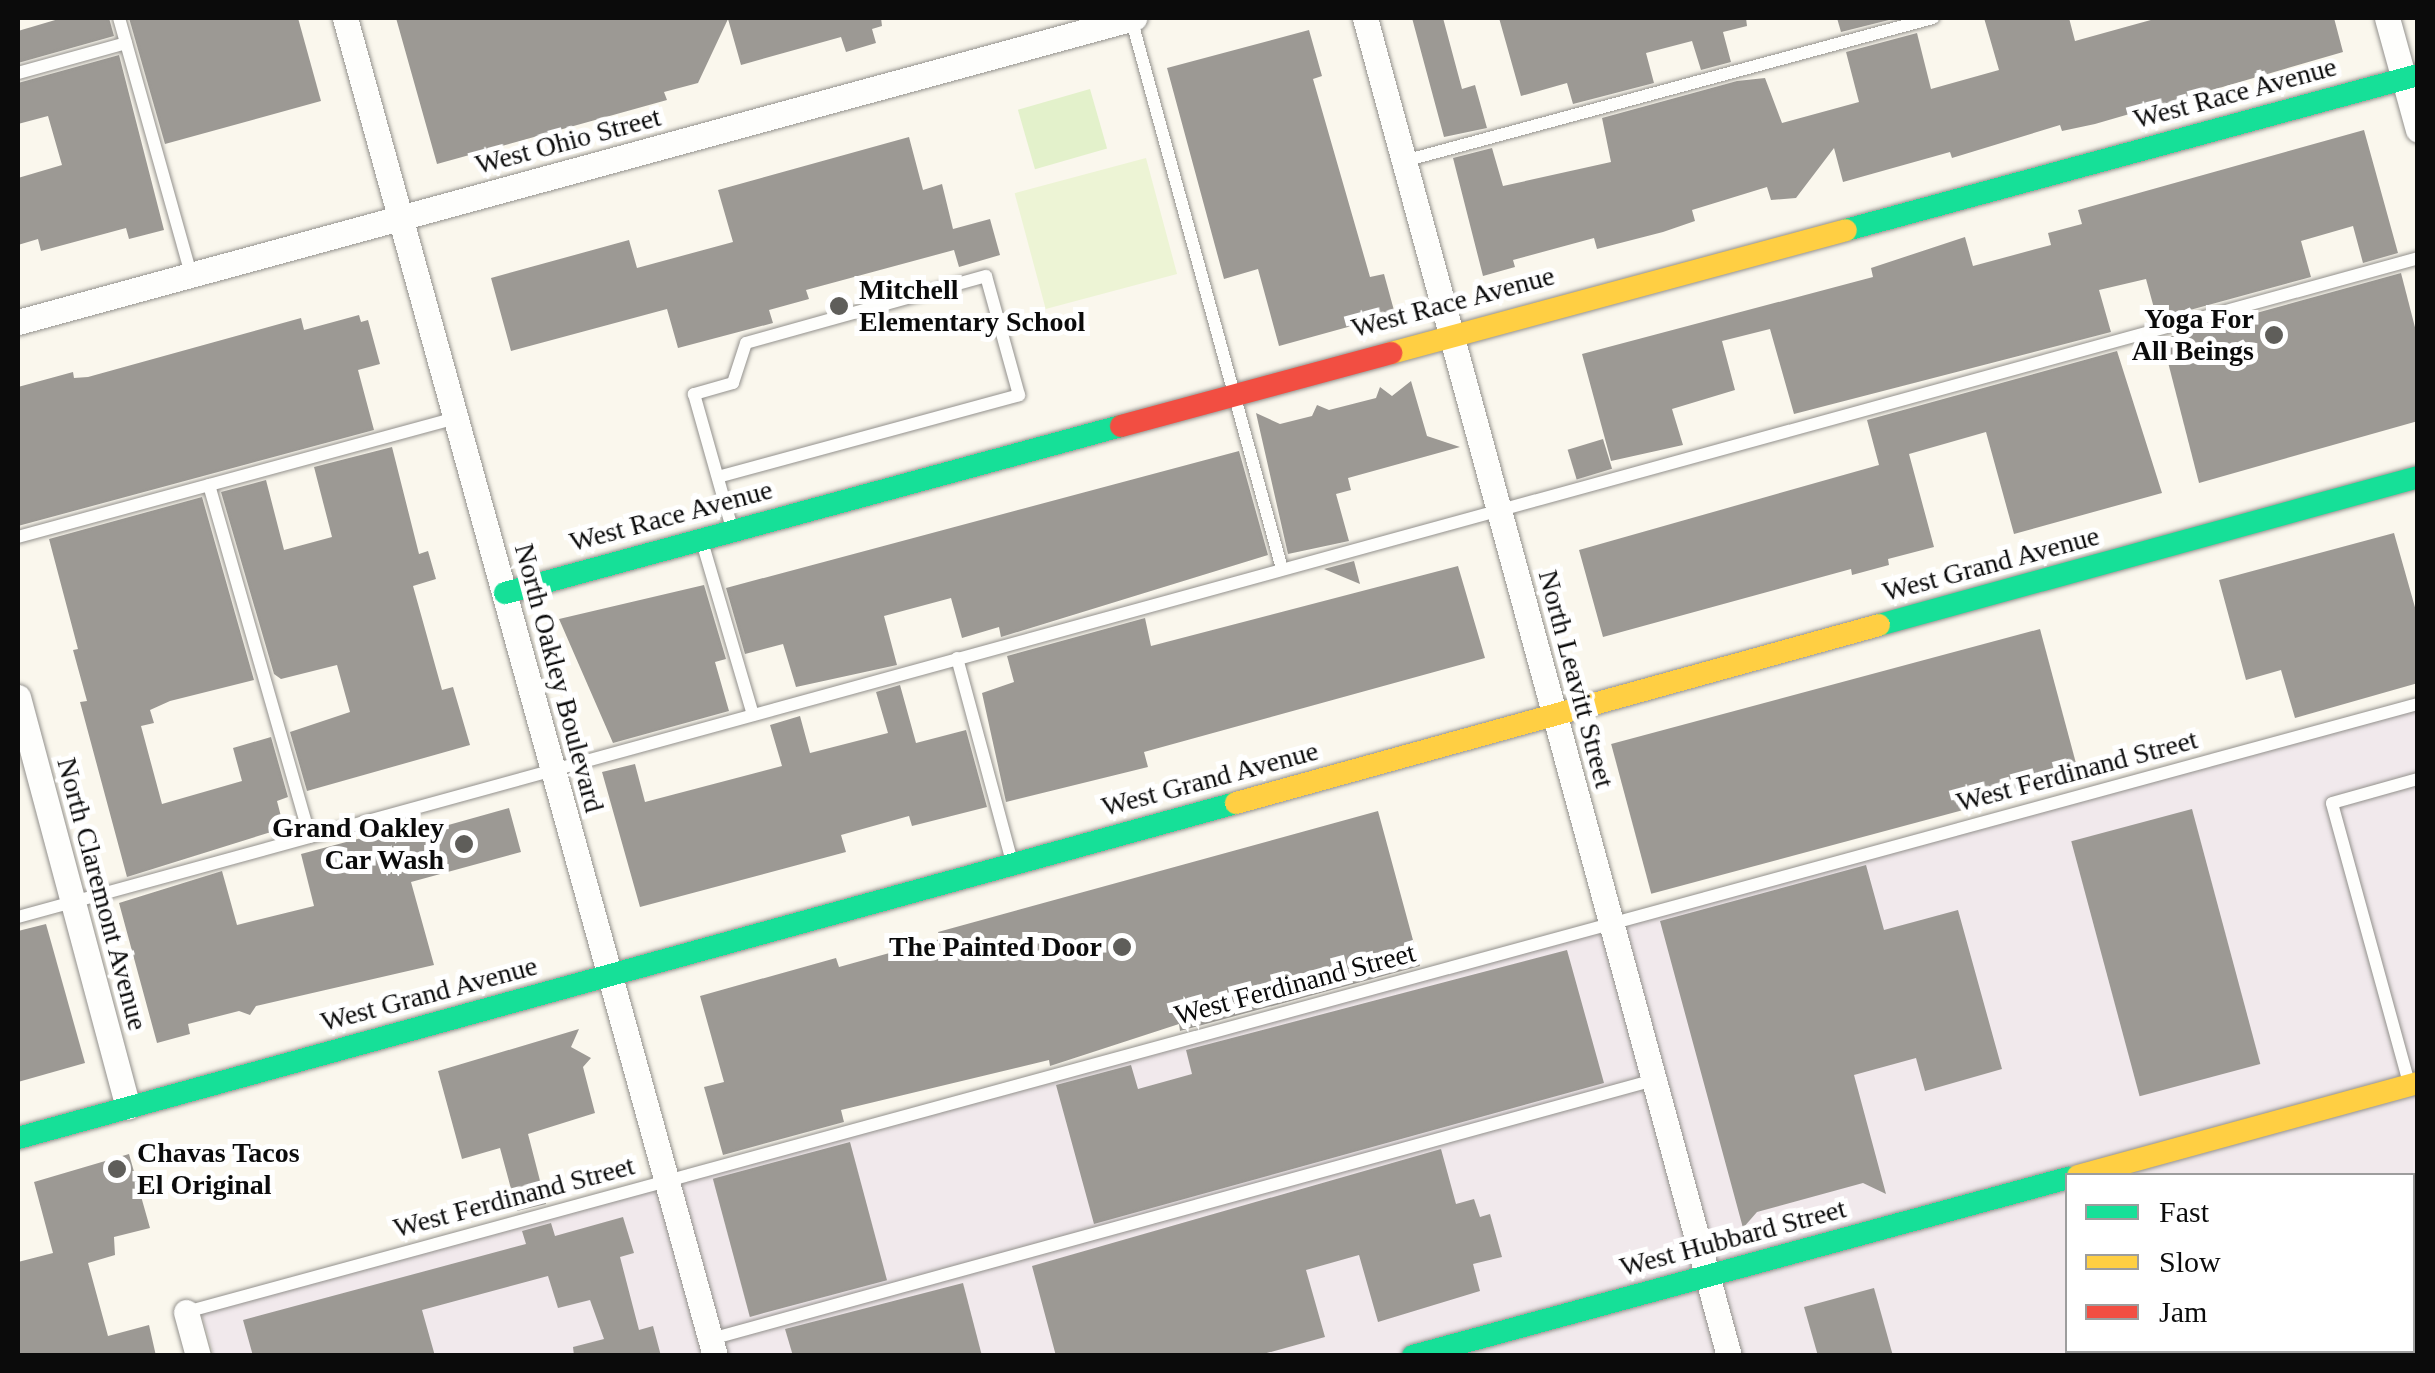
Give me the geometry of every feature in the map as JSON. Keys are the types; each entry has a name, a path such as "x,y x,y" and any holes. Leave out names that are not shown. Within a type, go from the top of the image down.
{"street":[{"name":"North Oakley Boulevard","path":"345,18 713,1348"},
{"name":"West Ohio Street","path":"18,322 1132,18"},
{"name":"North Leavitt Street","path":"1365,18 1729,1356"},
{"path":"2386,18 2410,77 2418,130"},
{"name":"West Race Avenue","path":"505,593 2410,77"},
{"name":"West Grand Avenue","path":"18,1138 2418,478"},
{"name":"North Claremont Avenue","path":"18,697 128,1107"},
{"path":"2089,1173 2414,1084"},
{"name":"West Hubbard Street","path":"1414,1356 2065,1179"},
{"path":"186,1312 198,1356"}],"lane":[{"path":"118,18 191,275"},
{"path":"1132,18 1282,569"},
{"path":"1404,161 1934,18"},
{"path":"18,73 126,43"},
{"path":"18,917 2418,258"},
{"path":"718,477 1019,396 986,276 746,342 733,383 694,394 733,530"},
{"path":"18,537 456,418"},
{"path":"210,484 310,836"},
{"path":"702,539 753,715"},
{"path":"957,658 1012,864"},
{"name":"West Ferdinand Street","path":"186,1312 2418,704"},
{"path":"2414,1084 2332,802 2418,779"},
{"path":"713,1348 1654,1080"}],"shaded area":[{"path":"2417,700 2417,1355 214,1356 201,1312"}],"green space":[{"path":"1090,89 1107,149 1035,169 1018,110"},
{"path":"1146,158 1177,274 1046,309 1015,193"}],"building":[{"path":"62,18 109,18 114,36 18,63 18,31"},
{"path":"129,18 298,18 321,101 165,144"},
{"path":"396,18 881,18 882,26 872,29 876,43 846,52 841,37 741,65 728,19 698,83 664,92 667,100 437,164"},
{"path":"1412,18 1443,18 1462,89 1475,85 1487,128 1444,137"},
{"path":"1499,18 1746,18 1747,26 1723,32 1731,62 1701,70 1692,41 1646,53 1654,83 1573,104 1567,83 1521,96"},
{"path":"1837,18 1897,18 1841,32"},
{"path":"1984,18 2069,18 2075,41 2158,18 2334,18 2343,52 2095,124 2062,131 2060,125 1952,158 1950,152 1843,182 1834,148 1796,198 1771,200 1767,187 1692,210 1695,221 1663,232 1597,249 1594,238 1513,260 1515,267 1483,276 1453,158 1492,148 1503,186 1611,162 1602,118 1737,81 1765,78 1782,123 1859,102 1846,52 1917,33 1931,89 1999,70"},
{"path":"1309,30 1322,76 1313,79 1370,277 1384,274 1395,314 1279,346 1258,269 1224,279 1167,68"},
{"path":"119,55 164,230 129,239 126,228 41,251 38,239 18,245 18,178 62,165 48,116 18,124 18,83"},
{"path":"2364,130 2398,253 2363,263 2353,226 2301,241 2311,277 2157,319 2146,279 2099,290 2111,332 1794,414 1770,329 1722,341 1735,390 1672,409 1683,445 1611,461 1582,354 1873,277 1871,268 1965,237 1973,266 2051,245 2048,233 2082,224 2078,210"},
{"path":"909,137 923,190 942,184 953,229 990,219 1000,255 959,267 954,250 806,290 809,299 769,310 773,323 678,348 667,309 511,351 491,278 629,240 637,268 733,242 718,190"},
{"path":"2401,273 2418,339 2418,421 2199,483 2162,339"},
{"path":"359,315 361,322 368,320 380,364 358,370 374,430 18,526 18,387 73,372 74,378 88,377 301,318 304,330"},
{"path":"2117,351 2162,493 2014,534 1986,432 1909,454 1934,547 1888,559 1889,565 1852,575 1851,569 1603,637 1579,550 1879,465 1867,420"},
{"path":"1411,381 1427,436 1460,447 1348,478 1351,490 1336,494 1349,541 1288,554 1256,413 1280,424 1312,416 1317,405 1329,410 1376,398 1380,387 1392,396"},
{"path":"1603,439 1612,469 1577,479 1568,450"},
{"path":"392,447 419,554 428,551 436,579 413,586 442,690 453,687 470,745 307,791 290,732 350,712 337,665 281,679 274,674 221,492 266,480 284,550 332,537 314,467"},
{"path":"1239,451 1268,555 1001,637 999,627 962,638 951,598 884,616 897,665 796,687 783,644 745,654 726,588"},
{"path":"202,497 254,680 170,701 150,710 154,723 141,726 162,804 242,781 233,748 271,737 288,797 277,801 284,828 127,877 80,702 87,701 73,650 78,649 49,539"},
{"path":"2394,533 2418,618 2418,683 2295,718 2281,670 2246,680 2219,580"},
{"path":"1354,561 1360,584 1324,569"},
{"path":"1458,566 1485,658 1144,752 1148,767 1006,802 982,693 1014,682 1007,656 1145,618 1151,646"},
{"path":"704,585 726,659 715,662 729,711 613,743 559,619"},
{"path":"2040,629 2080,779 1651,894 1611,744"},
{"path":"900,685 916,743 966,730 987,807 912,826 909,816 841,835 846,852 640,907 602,772 635,764 645,802 782,766 770,725 800,716 810,753 888,733 876,692"},
{"path":"509,808 521,852 411,882 434,965 256,1006 250,1015 239,1011 188,1024 190,1034 157,1043 119,903 222,871 237,925 314,906 301,854 399,828 402,838"},
{"path":"2192,809 2260,1064 2140,1096 2071,841"},
{"path":"1378,811 1420,966 1180,1031 1179,1024 1050,1066 1049,1060 841,1110 844,1122 723,1155 704,1087 724,1082 700,996 836,958 839,967 940,939 938,932"},
{"path":"1866,865 1884,930 1958,910 2002,1069 1925,1091 1916,1058 1854,1075 1886,1194 1863,1183 1757,1212 1743,1228 1660,921"},
{"path":"46,924 85,1063 18,1082 18,931"},
{"path":"1567,950 1604,1083 1094,1224 1056,1085 1131,1065 1138,1089 1192,1074 1186,1050"},
{"path":"579,1029 571,1047 591,1058 583,1067 595,1113 528,1134 546,1204 517,1211 500,1148 462,1159 438,1071"},
{"path":"850,1142 887,1280 750,1317 713,1179"},
{"path":"1441,1149 1456,1204 1474,1199 1480,1217 1490,1214 1502,1257 1473,1264 1480,1291 1378,1322 1359,1255 1306,1270 1325,1337 1256,1356 1056,1356 1032,1266"},
{"path":"129,1154 150,1228 114,1237 115,1255 88,1263 108,1336 149,1325 156,1356 18,1356 18,1262 53,1253 34,1182"},
{"path":"623,1217 634,1253 620,1257 639,1330 653,1326 661,1356 574,1356 573,1347 604,1339 590,1300 558,1308 548,1276 422,1310 435,1356 253,1356 243,1320 526,1244 522,1231 551,1223 555,1236"},
{"path":"963,1283 982,1356 793,1356 785,1329"},
{"path":"1874,1288 1893,1356 1818,1356 1804,1307"}],"traffic: fast":[{"path":"1846,230 2418,75"},
{"path":"505,593 1121,426"},
{"path":"1879,625 2418,477"},
{"path":"18,1138 1236,803"},
{"path":"1413,1356 2065,1179"}],"traffic: slow":[{"path":"1391,353 1846,230"},
{"path":"1236,803 1879,625"},
{"path":"2089,1173 2418,1083"}],"traffic: jam":[{"path":"1121,426 1391,353"}],"place":[{"name":"Mitchell Elementary School","path":"839,306"},
{"name":"Yoga For All Beings","path":"2274,335"},
{"name":"Grand Oakley Car Wash","path":"464,844"},
{"name":"The Painted Door","path":"1122,947"},
{"name":"Chavas Tacos El Original","path":"117,1169"}]}
